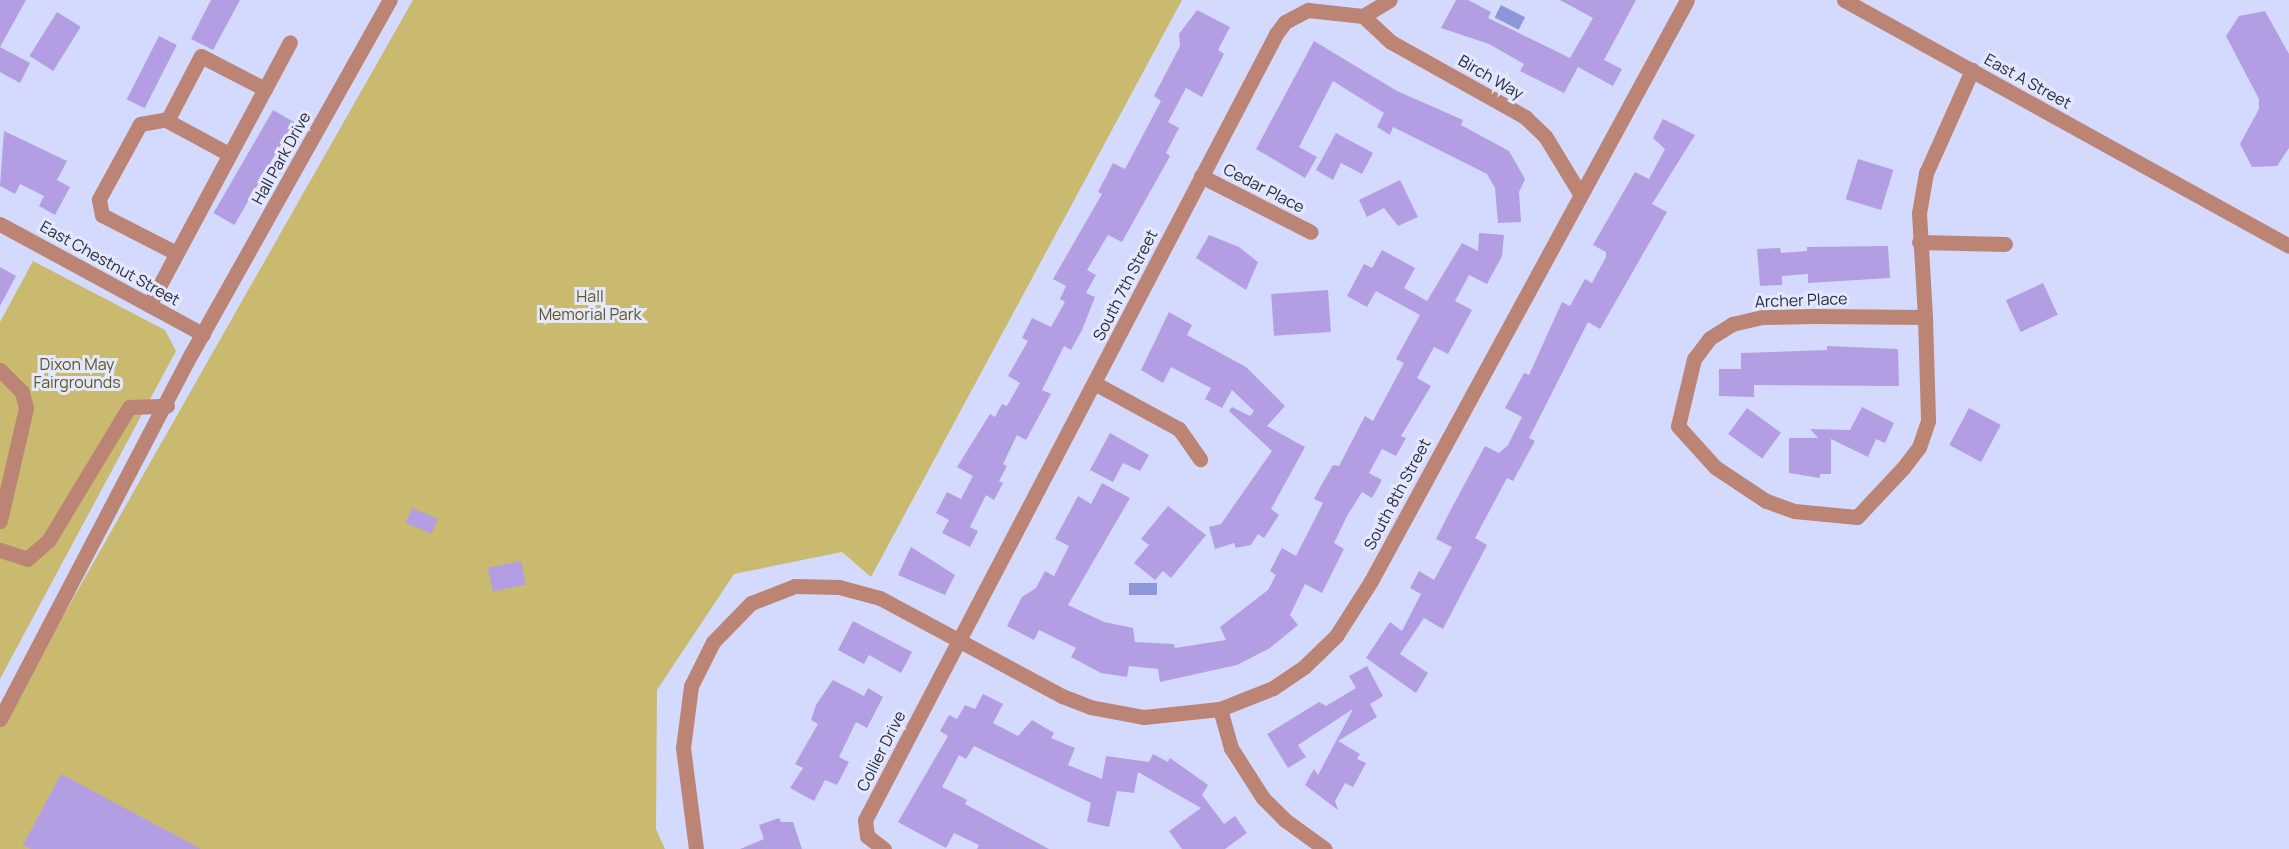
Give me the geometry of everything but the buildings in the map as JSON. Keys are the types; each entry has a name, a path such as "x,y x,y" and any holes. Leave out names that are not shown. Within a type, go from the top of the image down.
{"street":[{"name":"Hall Park Drive","path":"0,719 203,334 390,0"},
{"path":"1363,16 1390,0"},
{"name":"South 8th Street","path":"959,641 1090,707 1168,718 1220,709 1273,688 1304,667 1354,611 1579,192 1687,0"},
{"name":"East A Street","path":"1844,0 2289,246"},
{"name":"South 7th Street","path":"946,666 1096,384 1201,176 1285,22 1308,10 1363,16"},
{"name":"Birch Way","path":"1363,16 1391,42 1525,117 1545,136 1579,192"},
{"path":"149,305 290,42"},
{"path":"166,120 201,56 265,89"},
{"name":"Archer Place","path":"1924,317 1763,317 1732,324 1710,338 1694,359 1678,426 1715,467 1766,501 1813,514 1857,517 1903,468 1919,447 1928,421 1924,317 1919,242 1926,173 1972,70"},
{"path":"176,254 102,215 99,199 140,124 166,120 229,154"},
{"name":"Cedar Place","path":"1201,176 1311,232"},
{"name":"East Chestnut Street","path":"0,224 203,334"},
{"path":"1919,242 2005,244"},
{"path":"0,521 26,408 4,376"},
{"path":"1096,384 1179,429 1200,459"},
{"path":"0,550 27,559 48,541 129,406 167,406"},
{"path":"696,849 683,748 691,686 713,642 751,603 795,586 840,587 880,598 959,641"},
{"name":"Collier Drive","path":"884,849 867,836 865,820 946,666"},
{"path":"1220,709 1231,748 1258,790 1285,820 1325,849"}],"green space":[{"name":"Hall Memorial Park","path":"413,0 1182,0 871,577 842,552 734,574 657,690 656,829 665,849 0,849 0,727"},
{"name":"Dixon May Fairgrounds","path":"33,261 165,330 176,351 0,679 0,322"}],"water":[{"path":"1501,5 1525,17 1519,30 1495,17"},
{"path":"1129,583 1157,583 1157,595 1129,595"}]}
